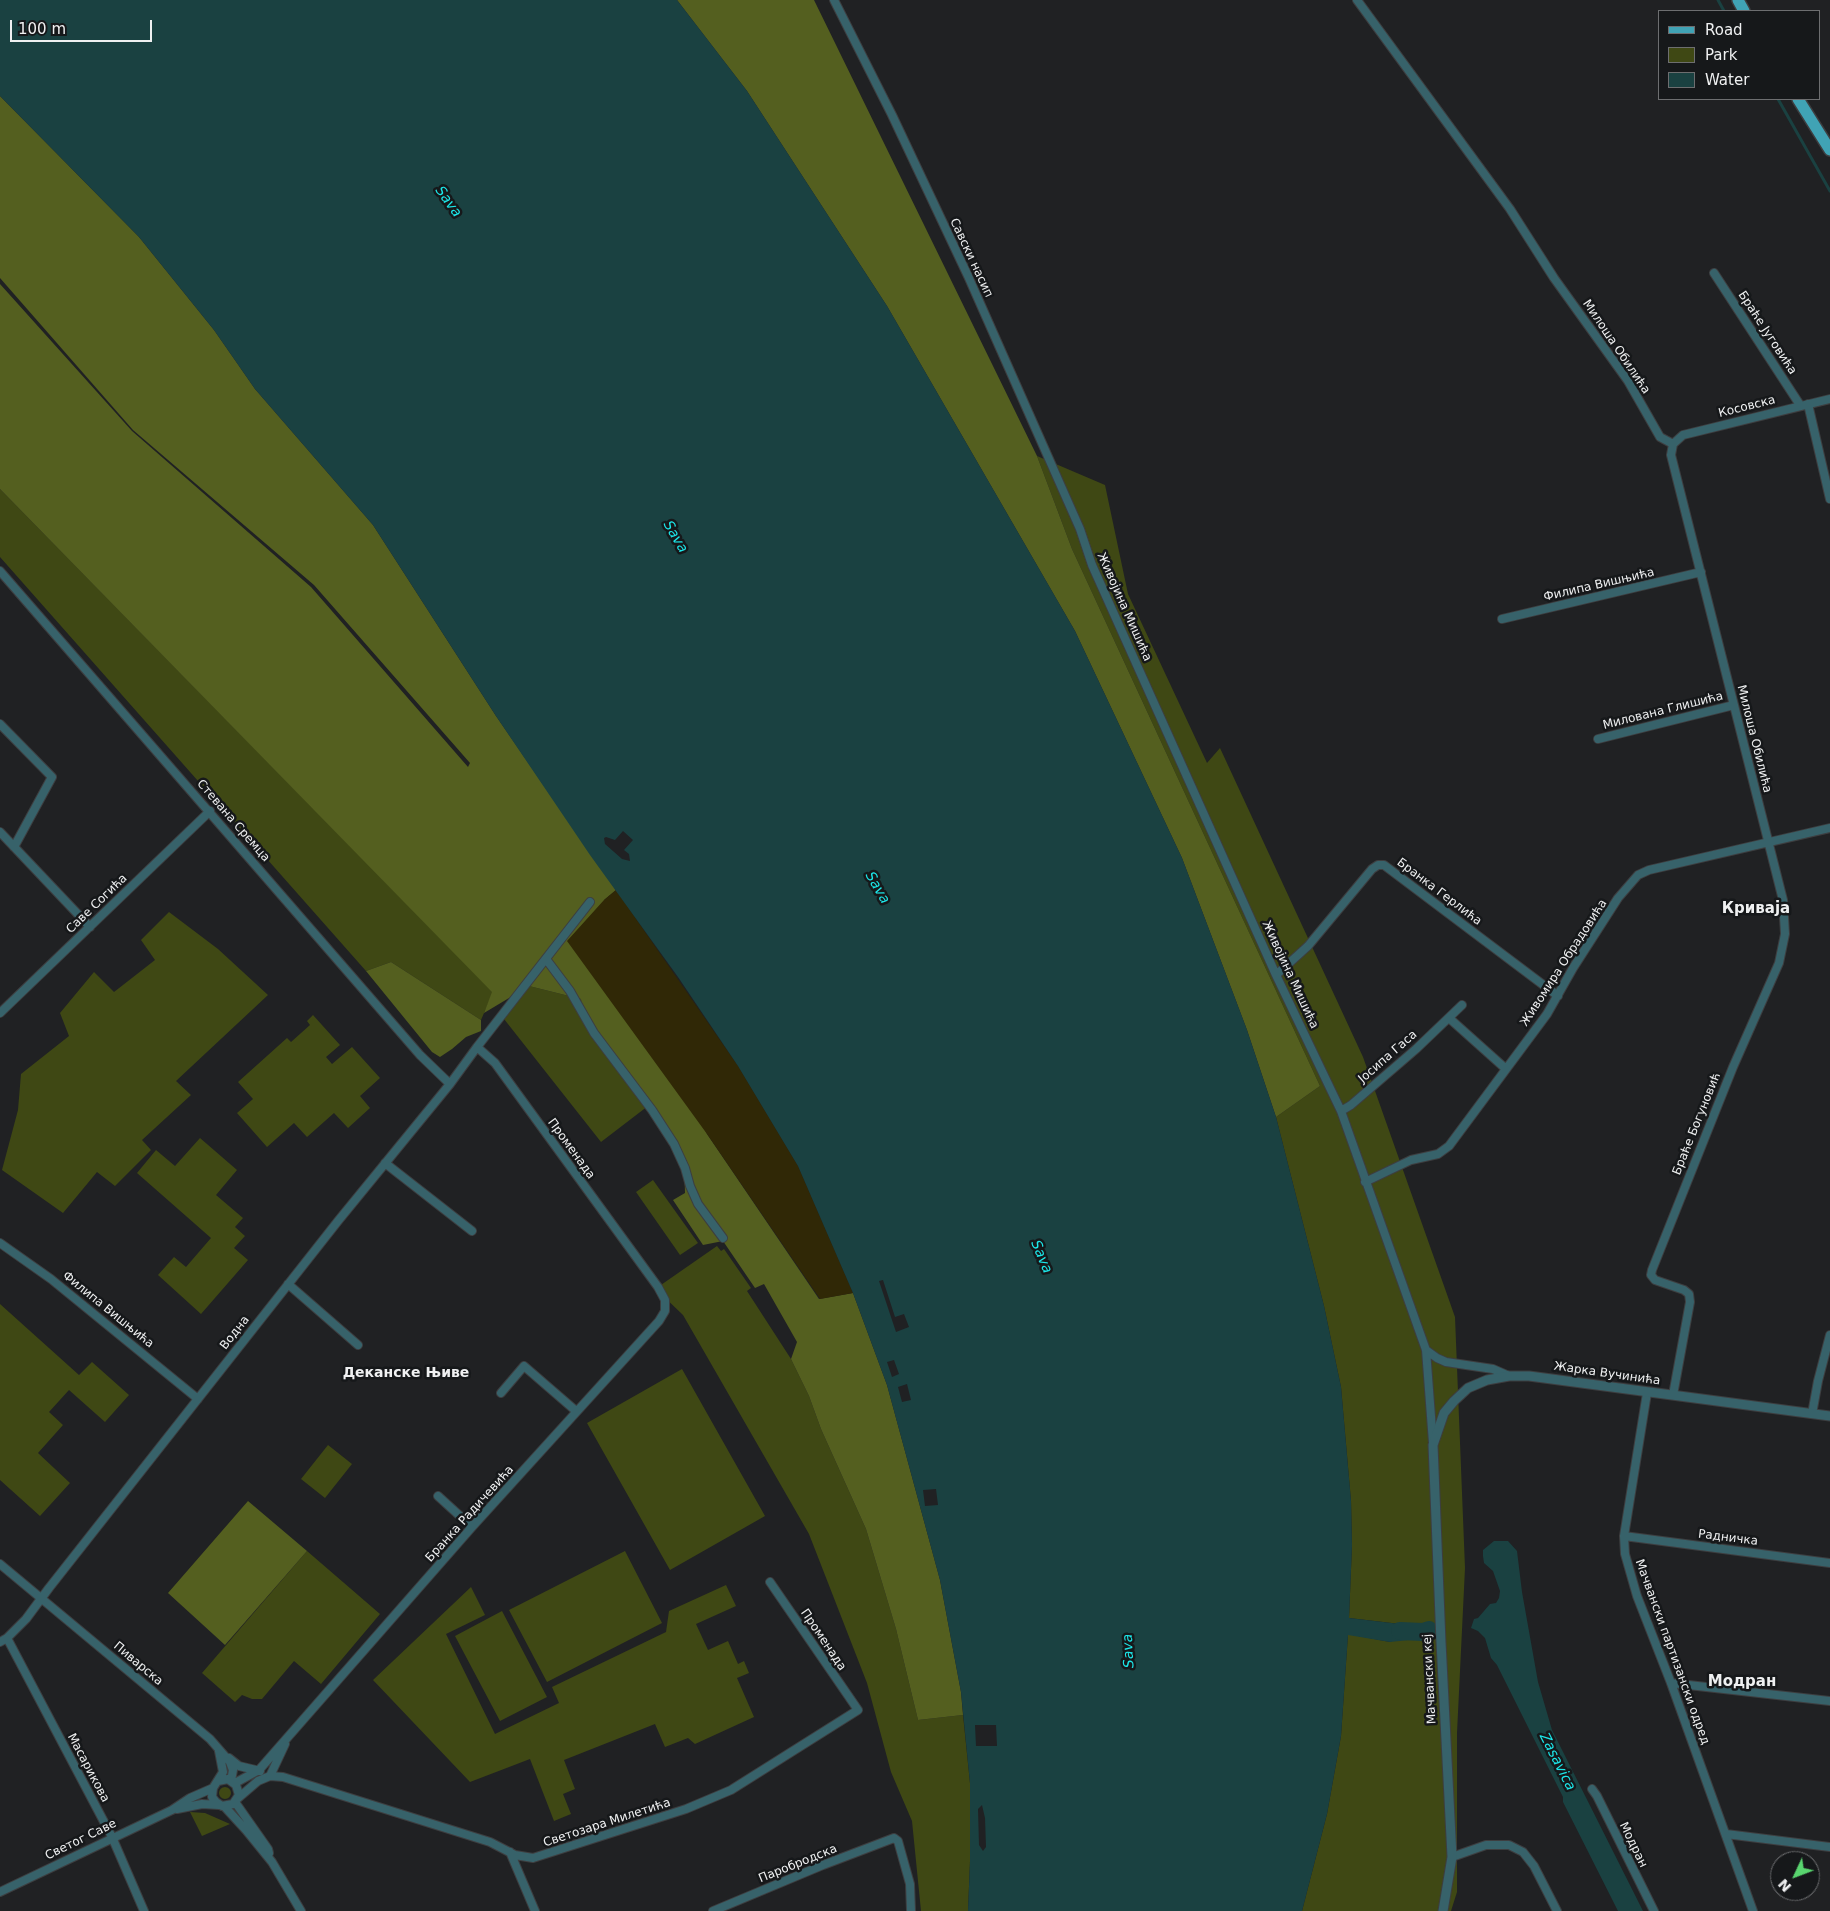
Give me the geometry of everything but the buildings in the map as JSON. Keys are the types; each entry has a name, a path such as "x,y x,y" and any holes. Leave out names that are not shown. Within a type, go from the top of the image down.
{"main road":[{"path":"1799,100 1830,150"}],"street":[{"name":"Савски насип","path":"834,0 892,115 968,276 1080,530"},
{"name":"Милоша Обилића","path":"1357,0 1510,209 1554,278 1628,381 1660,437 1673,444 1671,455 1767,842"},
{"name":"Браће Југовића","path":"1714,273 1804,405 1830,499"},
{"name":"Косовска","path":"1673,444 1683,435 1830,399"},
{"name":"Живојина Мишића","path":"1080,530 1092,564 1276,974 1341,1111 1364,1182 1426,1350 1433,1445"},
{"name":"Филипа Вишњића","path":"1502,619 1701,572"},
{"name":"Стевана Сремца","path":"1,575 210,811 420,1055 450,1084"},
{"name":"Милована Глишића","path":"1598,739 1734,705"},
{"path":"0,724 52,776 14,847"},
{"name":"Саве Согића","path":"0,1014 210,811"},
{"name":"Живомира Обрадовића","path":"1364,1182 1411,1160 1438,1154 1449,1146 1547,1014 1573,968 1618,898 1638,875 1649,870 1830,828"},
{"path":"0,832 90,927"},
{"name":"Браће Богуновић","path":"1673,1396 1690,1302 1689,1294 1684,1290 1655,1280 1651,1275 1732,1067 1779,963 1785,934 1783,900 1767,842"},
{"name":"Бранка Герлића","path":"1276,974 1308,946 1372,869 1378,865 1384,865 1558,996"},
{"path":"450,1084 590,902"},
{"path":"546,959 570,991 598,1039 652,1110 674,1144 686,1168 690,1186 698,1204 723,1238"},
{"name":"Јосипа Гаса","path":"1341,1111 1351,1105 1416,1049 1462,1005"},
{"path":"1449,1018 1506,1069"},
{"name":"Променада","path":"477,1047 496,1063 658,1286 663,1294 666,1306"},
{"name":"Водна","path":"4,1640 26,1619 288,1284 450,1084"},
{"path":"385,1163 472,1231"},
{"name":"Филипа Вишњића","path":"0,1243 52,1279 198,1399"},
{"path":"288,1284 358,1345"},
{"name":"Бранка Радичевића","path":"233,1782 259,1770 472,1527 658,1321 666,1306"},
{"path":"1812,1414 1830,1335"},
{"path":"1426,1350 1446,1362 1493,1369 1509,1376"},
{"path":"501,1393 524,1366 576,1412"},
{"name":"Жарка Вучинића","path":"1433,1445 1444,1414 1454,1400 1468,1388 1487,1380 1509,1376 1529,1376 1830,1416"},
{"name":"Мачвански партизански одред","path":"1647,1393 1624,1536 1625,1554 1629,1573 1754,1911"},
{"name":"Мачвански кеј","path":"1433,1445 1452,1857 1443,1911"},
{"path":"438,1496 472,1527"},
{"name":"Радничка","path":"1624,1536 1830,1563"},
{"name":"Пиварска","path":"0,1564 197,1728 239,1766 259,1770 270,1776"},
{"name":"Променада","path":"770,1582 858,1710"},
{"name":"Масарикова","path":"4,1640 112,1837 144,1911"},
{"path":"1671,1683 1830,1701"},
{"name":"Светозара Милетића","path":"270,1776 283,1777 305,1783 490,1842 523,1857 533,1858 686,1809 731,1790 858,1710"},
{"name":"Бранка Радичевића","path":"270,1776 289,1736"},
{"path":"219,1749 223,1772 212,1788 212,1797 246,1830 272,1862 301,1911"},
{"name":"Пиварска","path":"219,1749 230,1762 233,1782"},
{"path":"222,1805 230,1806 258,1781 270,1776"},
{"path":"218,1781 224,1779 233,1782 239,1790 236,1800 268,1849 272,1862"},
{"name":"Светог Саве","path":"0,1892 172,1810 190,1798 212,1788"},
{"name":"Модран","path":"1592,1789 1654,1911"},
{"name":"Светог Саве","path":"172,1810 202,1804 222,1805"},
{"path":"1726,1834 1830,1847"},
{"name":"Паробродска","path":"713,1911 892,1838 898,1841 910,1884 911,1911"},
{"path":"1452,1857 1486,1845 1509,1845 1523,1852 1534,1866 1556,1911"},
{"path":"510,1852 535,1911"}],"green space":[{"path":"677,0 814,0 1037,456 1072,549 1320,1086 1276,1117 1247,1030 1182,858 1075,631 887,306 747,91"},
{"path":"0,96 139,237 214,330 255,389 373,525 496,716 616,890 604,900 707,1134 819,1299 853,1293 887,1385 940,1580 961,1692 963,1715 918,1720 896,1629 866,1529 821,1429 809,1396 791,1359 797,1342 764,1284 755,1288 723,1241 703,1245 673,1200 685,1193 684,1161 582,1013 581,999 529,986 484,1013 492,992 0,489 0,284 132,431 311,587 468,767 470,763 314,585 133,430 0,278"},
{"path":"1037,456 1105,485 1128,594 1207,763 1220,748 1363,1057 1455,1317 1465,1568 1457,1733 1457,1892 1451,1911 1302,1911 1327,1814 1341,1736 1348,1634 1390,1642 1417,1626 1349,1618 1352,1545 1351,1501 1341,1387 1324,1306 1276,1117 1320,1086 1072,549"},
{"path":"0,489 493,992 481,1020 391,962 366,971 0,557"},
{"path":"169,912 218,949 268,995 176,1081 191,1095 142,1140 151,1150 115,1186 97,1172 63,1213 2,1170 18,1110 21,1074 69,1036 60,1013 94,972 114,992 155,960 141,940"},
{"path":"391,962 481,1020 481,1031 466,1037 440,1057 432,1052 366,971"},
{"path":"529,986 581,999 582,1013 648,1106 601,1142 504,1019"},
{"path":"313,1015 340,1045 326,1057 332,1064 352,1047 380,1078 360,1096 370,1108 348,1128 334,1113 307,1137 294,1123 267,1147 237,1113 253,1099 238,1082 287,1038 291,1042 310,1025 307,1021"},
{"path":"200,1138 237,1170 216,1195 243,1218 235,1227 245,1236 234,1248 248,1260 201,1314 158,1275 174,1257 186,1267 211,1238 137,1173 156,1150 175,1166"},
{"path":"653,1180 698,1243 680,1255 636,1192"},
{"path":"717,1246 721,1251 724,1249 751,1288 747,1291 791,1359 809,1396 821,1429 866,1529 896,1629 918,1720 963,1715 970,1783 968,1911 921,1911 912,1821 891,1772 867,1683 809,1534 683,1315 659,1292 658,1287"},
{"path":"0,1304 79,1375 92,1362 129,1395 105,1422 69,1390 49,1412 63,1425 38,1453 70,1483 40,1516 0,1480"},
{"path":"682,1369 765,1516 670,1570 587,1423"},
{"path":"328,1445 352,1464 325,1498 301,1479"},
{"path":"248,1501 307,1551 225,1645 168,1593"},
{"path":"307,1551 380,1614 321,1684 294,1661 262,1699 252,1699 242,1695 235,1702 202,1673"},
{"path":"625,1551 662,1623 547,1682 509,1610"},
{"path":"726,1585 736,1606 696,1624 708,1650 728,1641 738,1664 744,1661 749,1673 737,1678 754,1717 695,1744 688,1738 665,1747 655,1724 564,1760 575,1789 563,1794 571,1814 554,1821 530,1759 470,1782 373,1680 471,1587 485,1615 446,1634 495,1734 559,1703 552,1687 666,1632 669,1611"},
{"path":"502,1611 547,1697 500,1721 455,1636"},
{"path":"223,1787 227,1787 231,1793 227,1799 223,1799 219,1795 219,1791"},
{"path":"190,1812 205,1813 230,1824 202,1836"}],"sand":[{"path":"616,890 738,1066 798,1166 853,1293 820,1299 707,1134 567,941 604,900"}],"water":[{"name":"Sava","path":"0,0 677,0 747,91 887,306 1075,631 1182,858 1247,1030 1276,1117 1324,1306 1341,1387 1351,1501 1352,1545 1349,1618 1417,1626 1423,1632 1422,1636 1418,1639 1390,1642 1348,1635 1341,1736 1327,1814 1302,1911 968,1911 970,1783 961,1692 940,1580 887,1385 853,1293 798,1166 738,1066 678,977 590,855 496,716 373,525 255,389 214,330 139,237 0,96"},
{"name":"Zasavica","path":"1494,1541 1508,1541 1517,1551 1522,1592 1538,1682 1552,1730 1643,1911 1618,1911 1497,1665 1491,1658 1485,1638 1478,1631 1471,1628 1474,1619 1478,1618 1490,1604 1496,1603 1499,1598 1500,1591 1493,1571 1484,1563 1483,1556 1483,1550"}],"pier":[{"path":"623,831 633,840 624,850 629,854 630,861 622,859 605,844 604,838 615,840"},
{"path":"883,1280 895,1317 904,1314 909,1327 896,1332 879,1281"},
{"path":"894,1360 899,1374 892,1377 887,1362"},
{"path":"907,1384 911,1400 902,1402 898,1387"},
{"path":"936,1489 938,1505 925,1506 923,1490"},
{"path":"975,1725 996,1725 997,1746 976,1746"},
{"path":"982,1805 985,1818 986,1847 983,1851 979,1845 978,1809"}],"waterway":[{"path":"1718,0 1723,10"},
{"path":"1779,100 1830,191"},
{"path":"1400,1631 1423,1632 1429,1630"}],"district":[{"name":"Криваја","path":"1756,909"},
{"name":"Деканске Њиве","path":"406,1373"},
{"name":"Модран","path":"1742,1682"}]}
